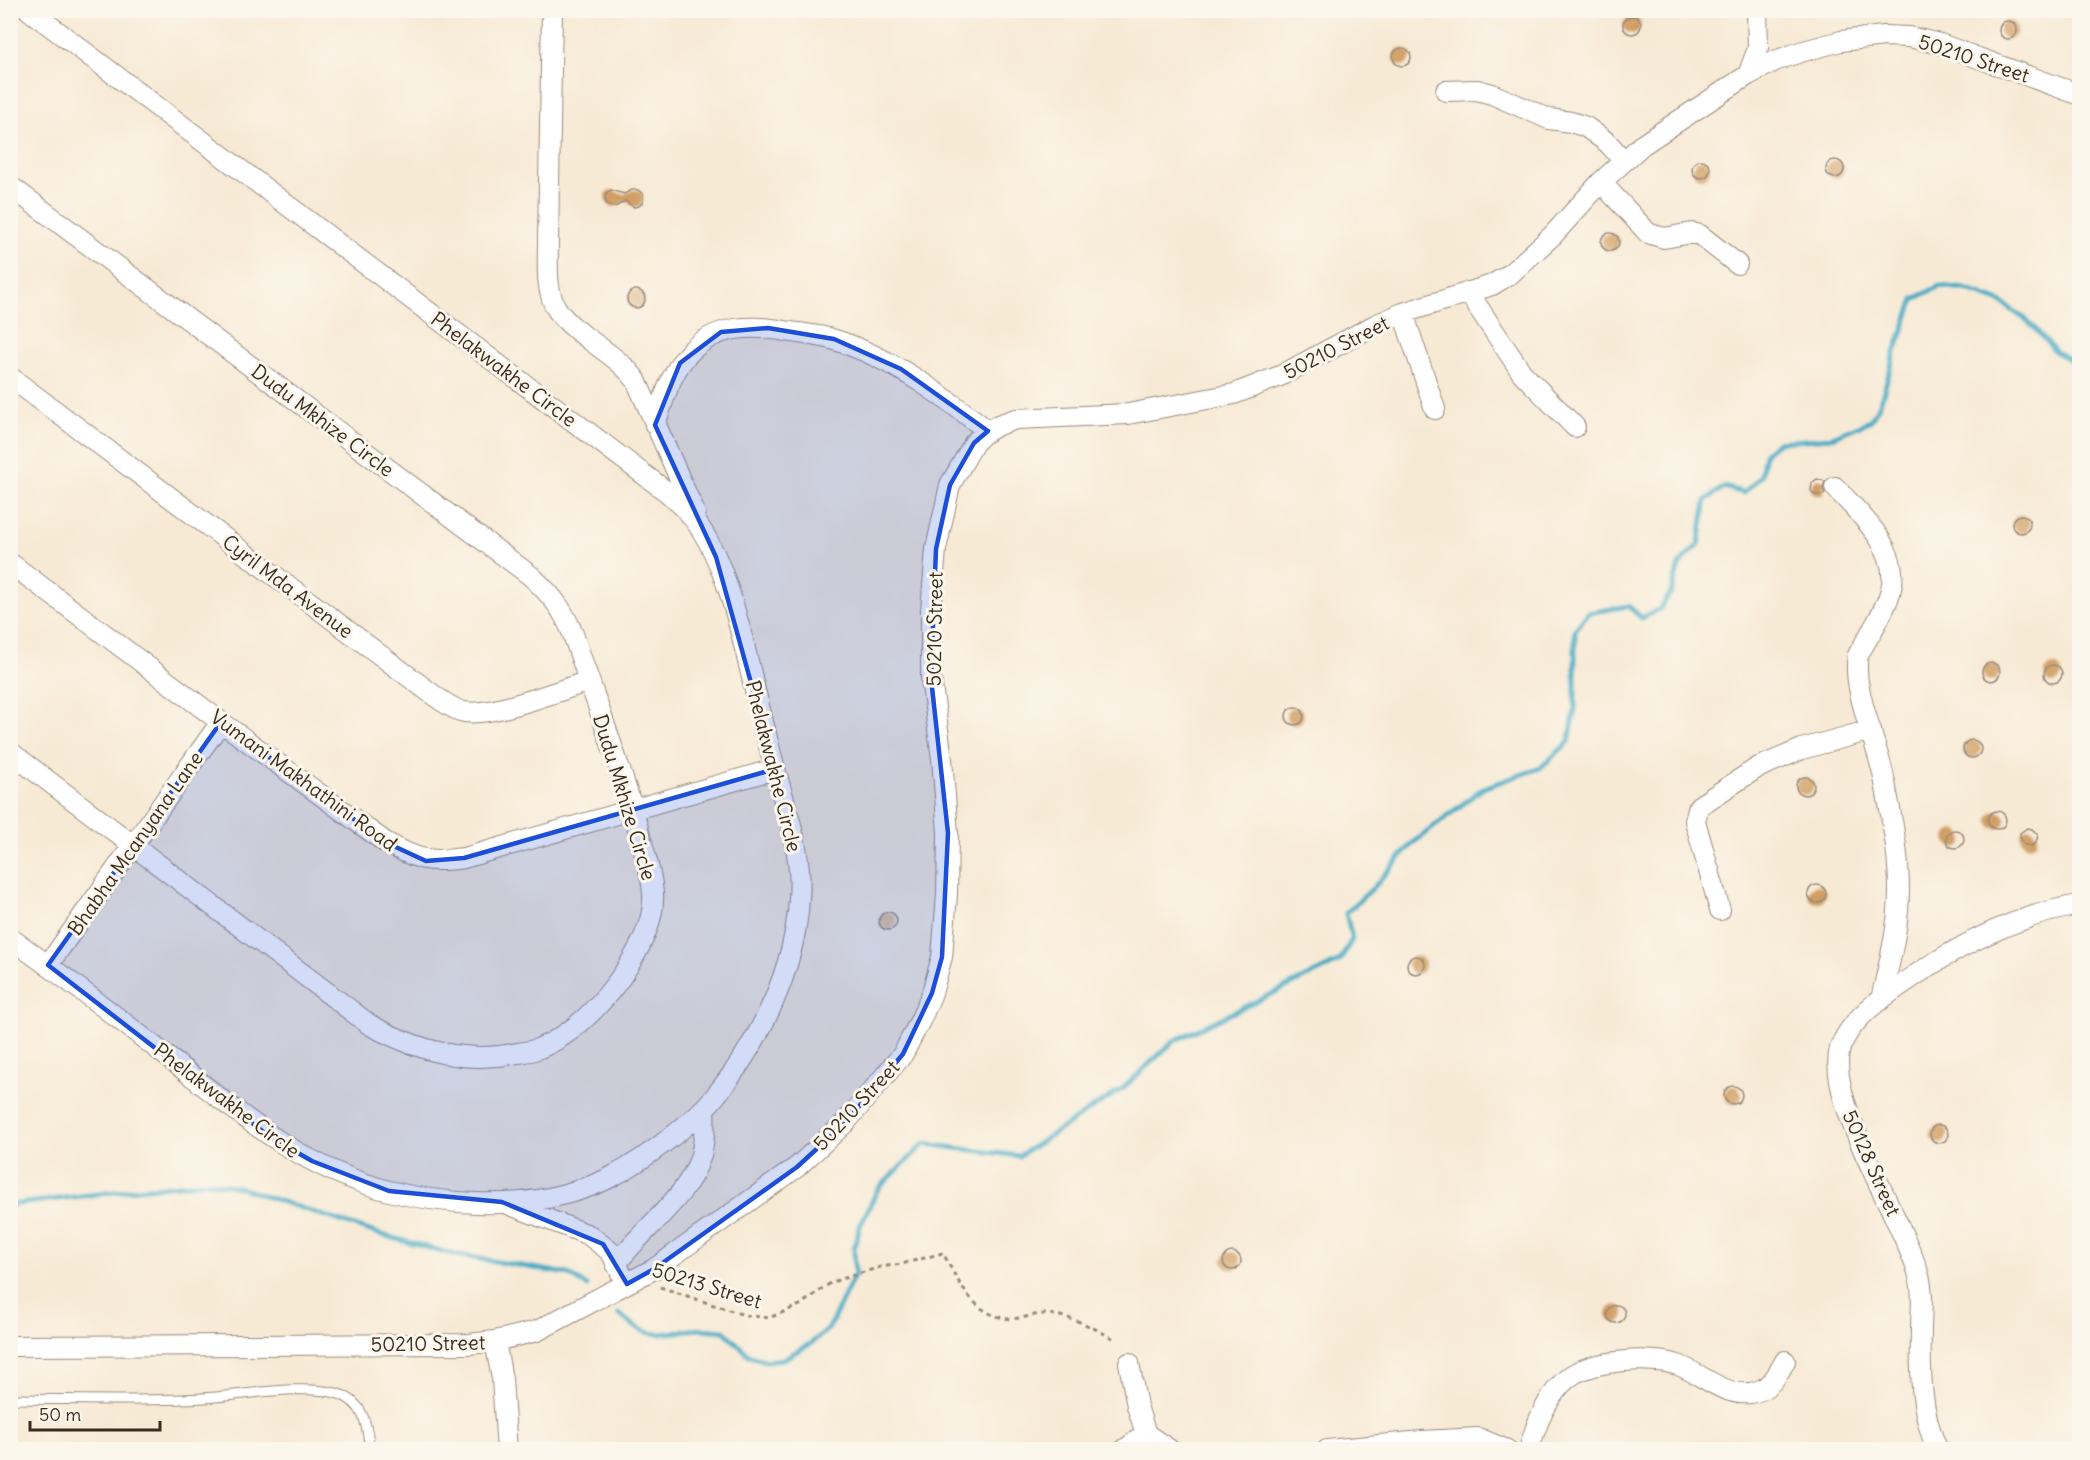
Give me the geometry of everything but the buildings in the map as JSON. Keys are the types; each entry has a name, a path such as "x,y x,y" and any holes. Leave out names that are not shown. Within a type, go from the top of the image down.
{"street":[{"name":"Phelakwakhe Circle","path":"10,938 270,1137 312,1161 389,1191 461,1202 502,1203 562,1196 613,1176 646,1154 704,1109 744,1057 761,1028 777,993 797,923 800,879 788,811 733,606 716,557 693,516 667,492 29,10"},
{"path":"552,10 548,242 551,296 557,310 571,324 627,368 636,380 704,533"},
{"path":"1748,75 1758,48 1757,10"},
{"name":"50210 Street","path":"10,1346 457,1344 495,1341 537,1331 654,1269 797,1167 845,1123 903,1054 932,993 942,957 947,894 948,833 942,759 931,678 931,610 936,549 950,485 974,443 988,431 1016,419 1128,414 1234,394 1280,376 1375,325 1403,313 1492,285 1510,274 1553,235 1623,160 1748,75 1775,61 1800,52 1841,41 1884,36 1909,37 1950,48 2079,95"},
{"path":"1446,91 1477,90 1492,94 1550,119 1586,127 1608,143 1623,160"},
{"path":"1601,182 1648,233 1664,238 1692,233 1700,235 1737,264"},
{"name":"Dudu Mkhize Circle","path":"10,186 531,576 549,593 564,612 633,809 654,895 646,933 632,961 609,993 582,1022 556,1040 538,1049 482,1059 421,1048 395,1039 370,1025 250,935 135,844 10,752"},
{"path":"1468,292 1522,373 1538,392 1575,427"},
{"path":"1403,313 1435,410"},
{"path":"655,425 671,379 691,350 721,332 740,327 768,328 834,339 869,353 901,369 930,388 988,431"},
{"name":"Cyril Mda Avenue","path":"10,377 417,683 461,711 475,713 493,711 589,681"},
{"path":"1835,487 1878,536 1890,564 1892,583 1888,598 1856,663 1858,686 1885,782 1898,874 1899,909 1896,933 1881,1000"},
{"name":"Vumani Makhathini Road","path":"10,563 385,842 426,861 464,858 775,769"},
{"name":"Bhabha Mcanyana Lane","path":"48,965 221,722"},
{"path":"1720,910 1695,820 1699,806 1757,768 1802,749 1871,730"},
{"name":"50128 Street","path":"1938,1449 1927,1422 1920,1360 1922,1286 1914,1255 1861,1147 1847,1110 1838,1058 1841,1044 1851,1029 1881,1000 1923,970 1962,947 2011,924 2043,913 2079,905"},
{"path":"616,1264 628,1247 678,1195 689,1180 700,1157 705,1134 704,1109"},
{"path":"502,1203 589,1235 603,1244 631,1281"},
{"path":"495,1341 502,1379 507,1449"},
{"path":"1529,1449 1552,1396 1562,1383 1578,1371 1623,1361 1664,1362 1688,1369 1727,1390 1749,1393 1769,1385 1785,1361"},
{"path":"1129,1363 1137,1406 1146,1434 1170,1449"},
{"path":"1124,1449 1146,1434"},
{"path":"1327,1449 1479,1438 1507,1449"}],"lane":[{"path":"10,1399 83,1401 190,1399 295,1390 329,1392 340,1394 358,1405 367,1423 370,1449"}],"path":[{"name":"50213 Street","path":"631,1281 744,1315 769,1318 800,1305 832,1282 880,1267 902,1264 943,1253 968,1296 984,1310 1004,1319 1047,1314 1082,1322 1114,1339"}],"highlighted area":[{"path":"768,328 834,339 901,369 988,431 974,443 950,485 936,549 931,678 948,833 942,957 932,993 903,1054 845,1123 797,1167 654,1269 627,1284 603,1244 502,1202 389,1191 312,1161 270,1137 48,965 221,722 385,842 426,861 464,858 775,769 716,557 655,425 680,363 721,332"}],"waterway":[{"path":"619,1314 637,1328 652,1333 698,1329 724,1331 750,1356 767,1361 783,1359 810,1344 829,1328 855,1274 854,1249 860,1226 878,1189 924,1144 1019,1156 1122,1089 1174,1041 1340,961 1352,939 1346,913 1374,887 1412,844 1483,788 1540,768 1569,742 1575,710 1575,630 1588,613 1628,606 1642,618 1660,609 1671,593 1679,565 1699,544 1706,500 1724,487 1744,493 1761,476 1765,453 1778,442 1830,438 1870,421 1880,404 1914,299 1940,286 1965,289 2001,302 2029,322 2056,352 2080,365"},
{"path":"10,1205 209,1182 238,1187 382,1235 452,1254 568,1274 587,1286"}]}
